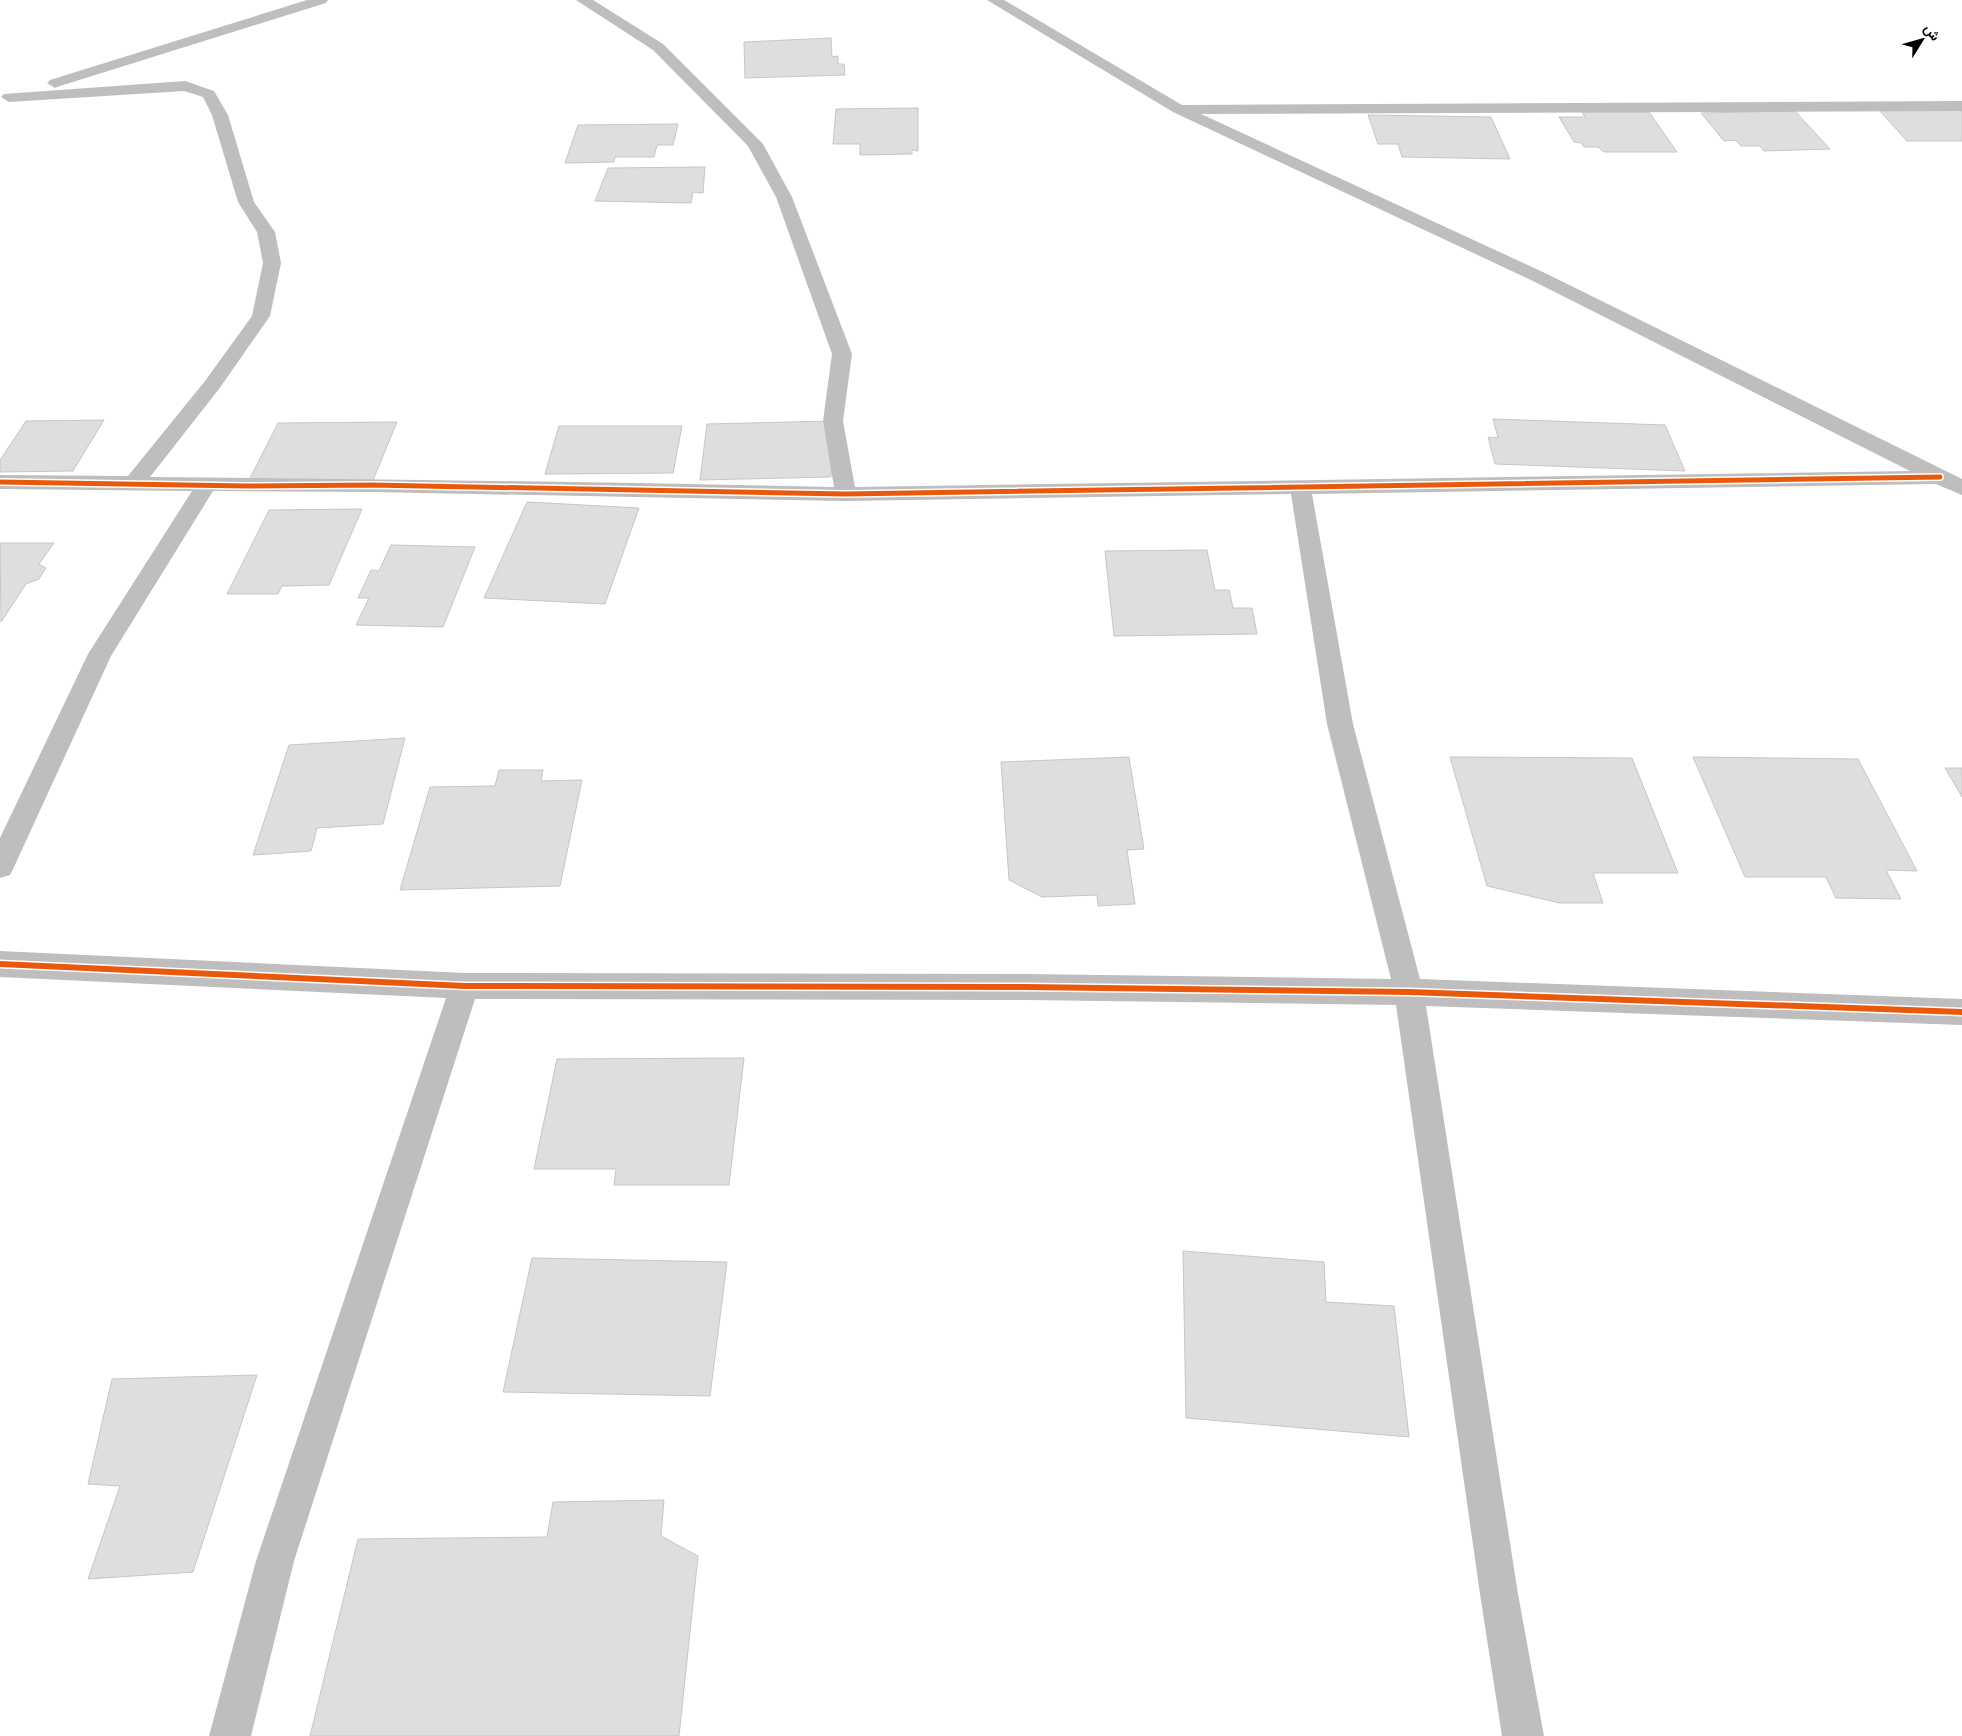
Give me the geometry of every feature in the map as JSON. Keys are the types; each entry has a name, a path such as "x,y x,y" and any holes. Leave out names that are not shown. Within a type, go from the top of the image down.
{"street":[{"path":"4,98 321,0"},
{"path":"583,0 658,47 755,144 784,196 842,354 834,421 846,494"},
{"path":"994,0 1178,109 1539,277 1962,488"},
{"path":"4,98 185,86 209,94 220,115 246,202 266,232 272,263 261,316 212,385 133,484"},
{"path":"1178,109 1962,106"},
{"path":"0,482 246,486 381,485 846,494 1940,477"},
{"path":"0,867 100,654 207,484"},
{"path":"1300,486 1340,724 1409,992 1499,1594 1523,1736"},
{"path":"0,964 465,986 1026,988 1409,992 1962,1012"},
{"path":"230,1736 274,1561 465,986"}],"building":[{"path":"831,38 832,57 838,56 838,64 844,64 845,75 745,78 744,42"},
{"path":"918,108 918,151 912,150 912,154 860,155 860,144 833,144 836,109"},
{"path":"1879,110 1962,110 1962,141 1907,141"},
{"path":"1795,111 1830,149 1764,151 1760,146 1741,146 1735,140 1724,141 1701,113"},
{"path":"1582,112 1649,112 1677,152 1604,152 1598,147 1584,147 1581,143 1574,142 1559,117 1585,117"},
{"path":"1368,115 1491,117 1510,159 1402,157 1398,144 1378,144"},
{"path":"678,124 673,145 657,145 654,157 615,157 614,162 565,163 578,125"},
{"path":"705,167 703,193 693,192 691,203 595,201 608,168"},
{"path":"1493,419 1665,425 1685,471 1495,464 1488,437 1498,438"},
{"path":"104,420 73,471 0,472 0,460 26,421"},
{"path":"833,421 831,477 700,480 707,424"},
{"path":"397,422 371,485 246,486 278,423"},
{"path":"559,426 682,426 673,473 545,474"},
{"path":"527,502 639,508 605,604 484,598"},
{"path":"362,509 329,585 282,586 278,594 227,594 269,510"},
{"path":"0,543 54,543 39,564 46,568 39,579 26,584 1,622"},
{"path":"391,545 475,547 443,627 356,625 369,598 358,598 371,570 379,571"},
{"path":"1207,550 1215,590 1229,590 1233,608 1252,608 1257,634 1114,636 1105,551"},
{"path":"405,738 383,824 317,828 311,851 253,855 289,745"},
{"path":"1129,757 1144,849 1127,850 1135,904 1098,906 1097,895 1042,897 1009,880 1001,762"},
{"path":"1450,757 1632,758 1678,873 1593,873 1603,903 1560,903 1487,886"},
{"path":"1693,757 1858,759 1917,871 1886,870 1901,899 1836,898 1826,877 1745,877"},
{"path":"1945,768 1962,768 1962,797"},
{"path":"499,770 543,770 541,781 582,780 560,886 400,890 430,787 495,786"},
{"path":"744,1058 729,1185 614,1185 616,1169 534,1169 557,1059"},
{"path":"1183,1251 1324,1262 1326,1302 1394,1306 1409,1437 1186,1418"},
{"path":"532,1258 727,1262 710,1396 503,1392"},
{"path":"257,1375 193,1572 88,1579 120,1486 88,1484 112,1379"},
{"path":"664,1500 661,1536 698,1556 679,1736 310,1736 358,1539 547,1537 553,1502"}],"cycle path":[{"path":"0,482 246,486 371,485 846,494 1940,477"},
{"path":"0,964 465,986 1026,987 1409,992 1962,1012"}]}
